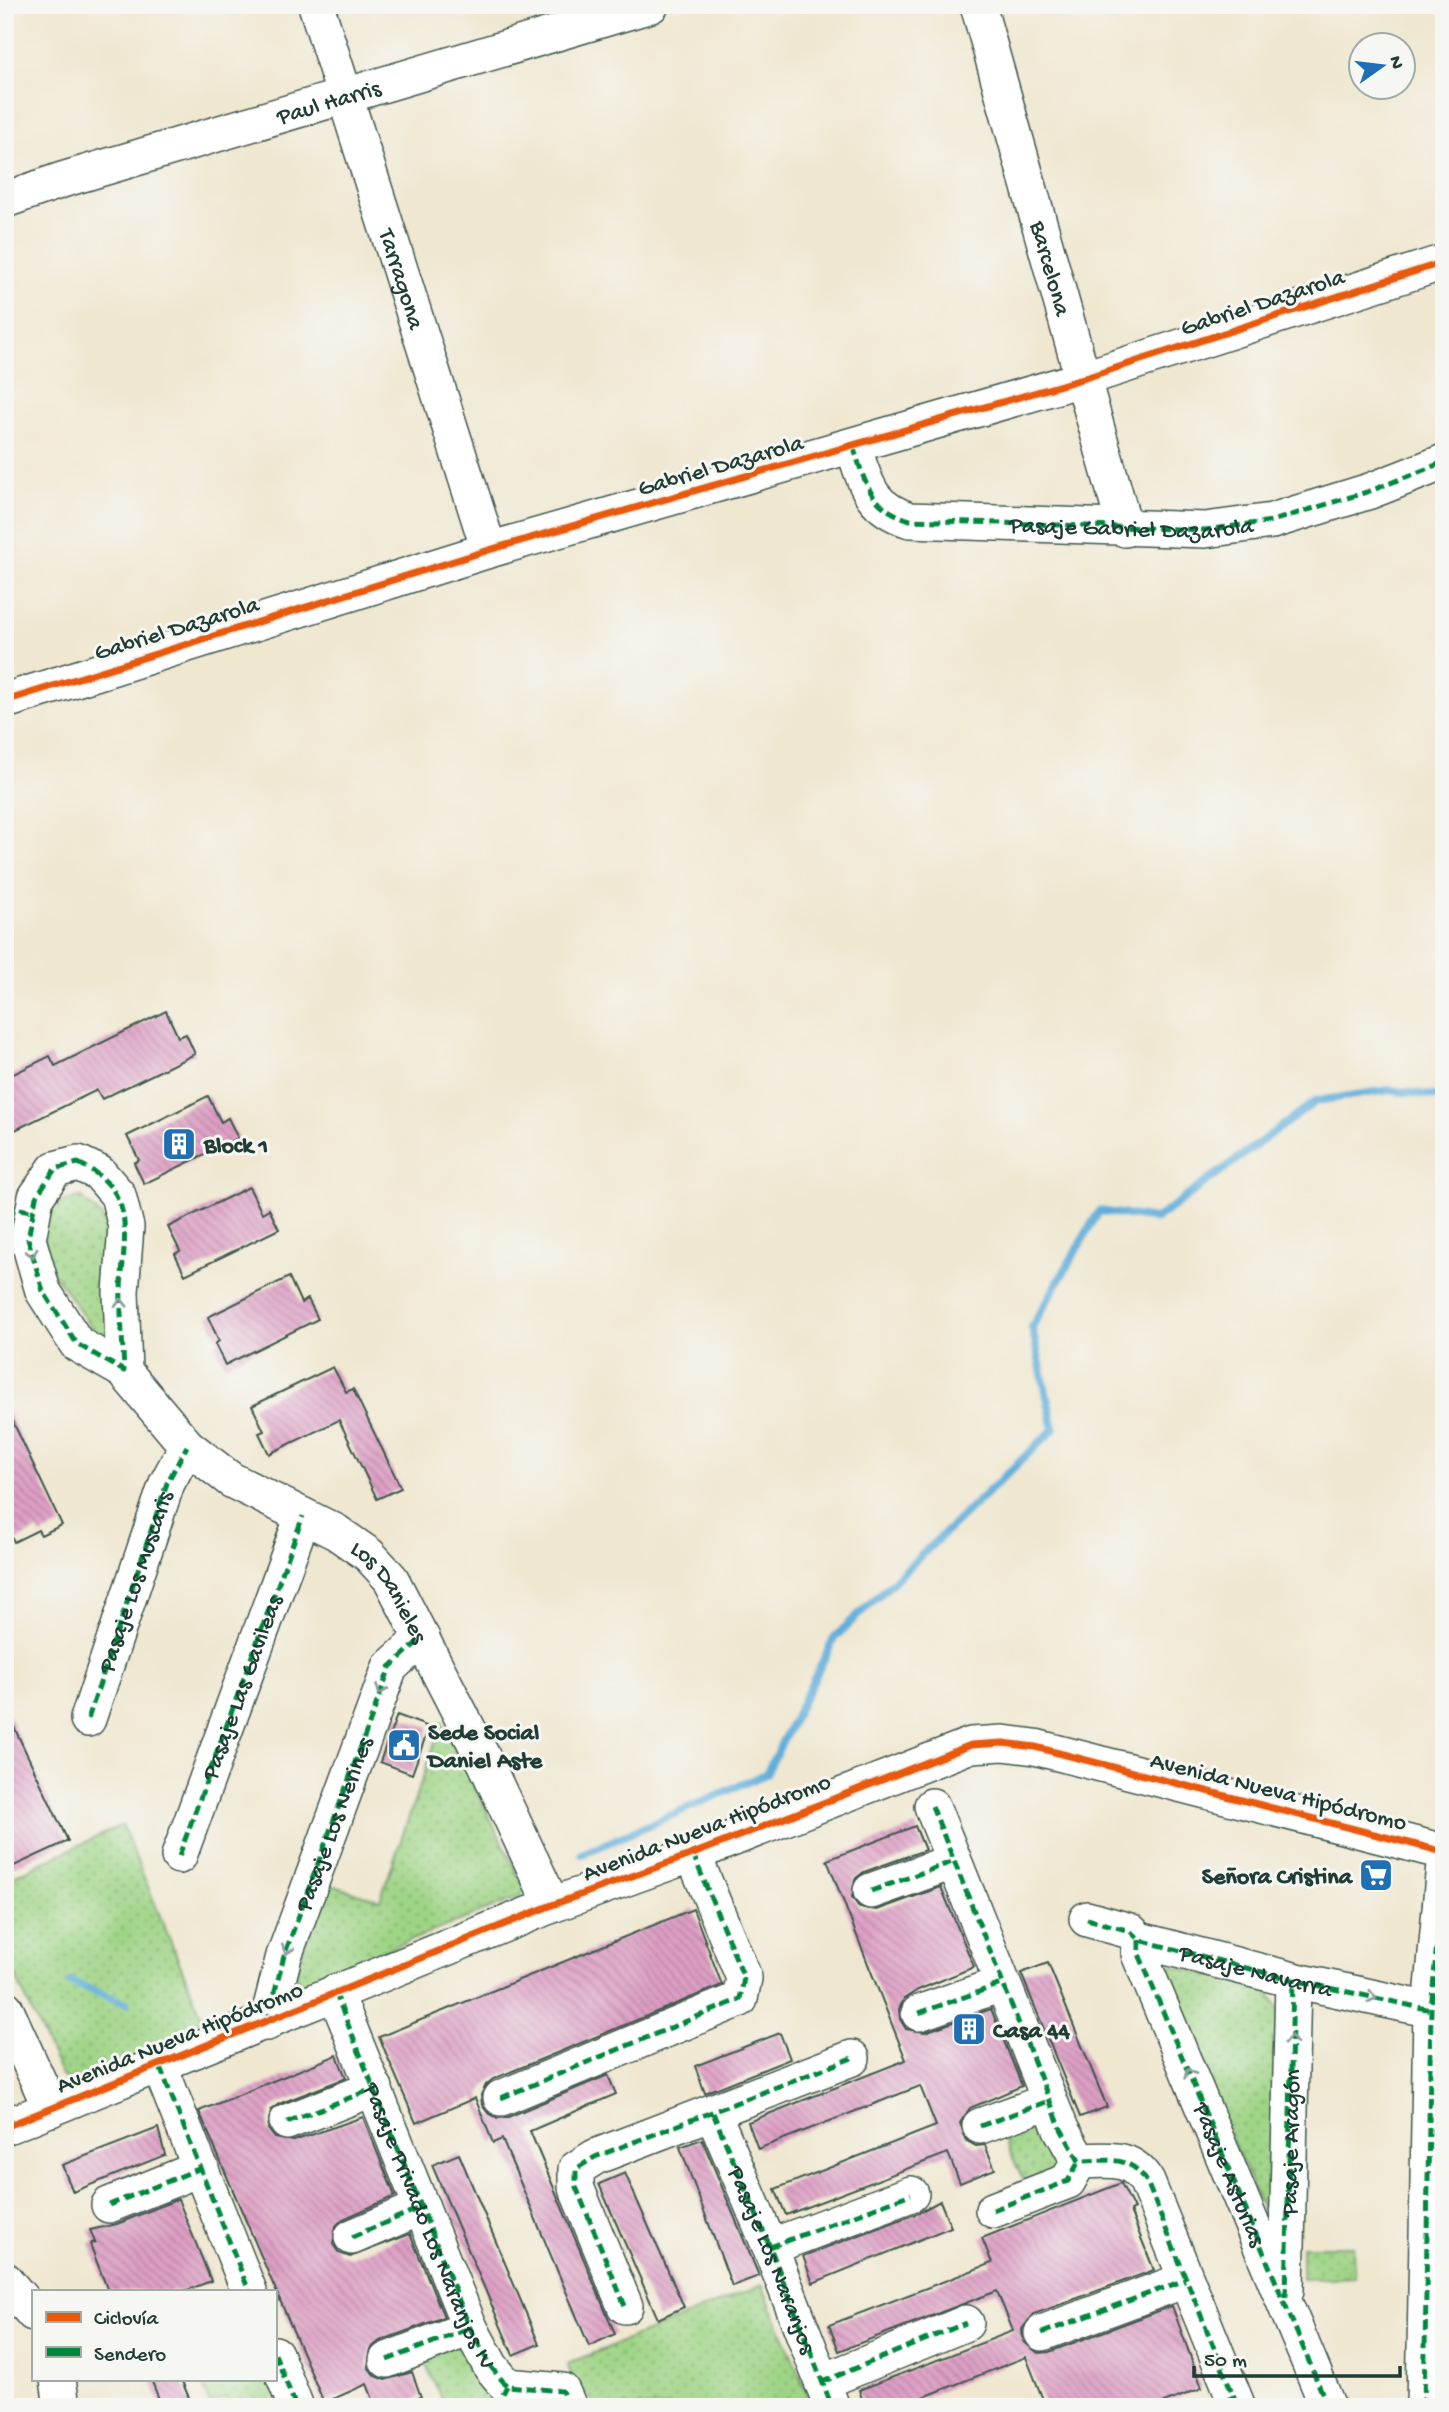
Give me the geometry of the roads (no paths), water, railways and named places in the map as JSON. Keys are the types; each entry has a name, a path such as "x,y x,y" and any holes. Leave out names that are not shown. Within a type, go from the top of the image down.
{"street":[{"name":"Tarragona","path":"317,5 488,550"},
{"name":"Paul Harris","path":"5,200 62,180 346,94 651,5"},
{"name":"Barcelona","path":"978,5 1125,529"},
{"name":"Gabriel Dazarola","path":"5,701 488,550 1082,379 1444,262"},
{"name":"Pasaje Gabriel Dazarola","path":"853,446 866,485 878,505 891,514 910,520 1125,529 1205,530 1272,521 1370,491 1444,462"},
{"path":"78,1163 99,1173 118,1195 126,1227 121,1292 124,1371 77,1344 43,1291 20,1209 36,1197 55,1169 78,1163"},
{"name":"Los Danieles","path":"124,1371 187,1446 231,1480 336,1532 369,1555 391,1579 552,1905"},
{"name":"Pasaje Los Muscaris","path":"88,1719 167,1483 187,1446"},
{"name":"Pasaje Las Gavileas","path":"179,1856 303,1516"},
{"name":"Pasaje Los Nerines","path":"267,2023 284,1956 390,1667 422,1638"},
{"name":"Avenida Nueva Hipódromo","path":"5,2127 160,2067 335,1992 431,1957 552,1905 693,1854 939,1755 971,1745 1003,1743 1035,1747 1444,1852"},
{"path":"932,1806 1049,2101 1079,2161"},
{"path":"501,2098 740,1999 744,1978 693,1854"},
{"path":"871,1891 952,1862"},
{"path":"1424,2407 1431,2010 1444,1864"},
{"name":"Pasaje Navarra","path":"1087,1919 1130,1931 1139,1940 1293,1980 1431,2010"},
{"name":"Pasaje Asturias","path":"1139,1940 1139,1954 1328,2407"},
{"name":"Pasaje Aragón","path":"1286,2304 1293,1980"},
{"path":"919,2013 1001,1984"},
{"name":"Pasaje Privado Los Naranjos IV","path":"335,1992 470,2328 491,2367 501,2396 562,2390 569,2407"},
{"path":"5,2008 51,2109"},
{"path":"625,2306 576,2187 576,2169 594,2157 852,2058"},
{"path":"160,2067 247,2290"},
{"path":"287,2122 375,2088"},
{"path":"980,2126 1049,2101"},
{"name":"Pasaje Los Naranjos","path":"713,2113 770,2247 827,2395"},
{"path":"993,2210 1068,2181 1079,2161"},
{"path":"1079,2161 1127,2162 1138,2168 1147,2182 1185,2280 1227,2404"},
{"path":"109,2205 201,2168"},
{"path":"770,2247 911,2194"},
{"path":"352,2237 422,2207"},
{"path":"5,2280 32,2312"},
{"path":"1041,2333 1185,2280"},
{"path":"827,2395 966,2323"},
{"path":"387,2360 470,2328"},
{"path":"276,2357 296,2407"},
{"path":"58,2380 62,2407"}],"waterway":[{"path":"582,1854 766,1774 835,1637 1054,1429 1032,1327 1099,1211 1156,1219 1316,1101 1389,1090 1444,1097"},
{"path":"70,1982 126,2003"}],"place":[{"name":"Block 1","path":"179,1144"},
{"name":"Sede Social Daniel Aste","path":"404,1745"},
{"name":"Señora Cristina","path":"1376,1875"},
{"name":"Casa 44","path":"969,2029"}]}
